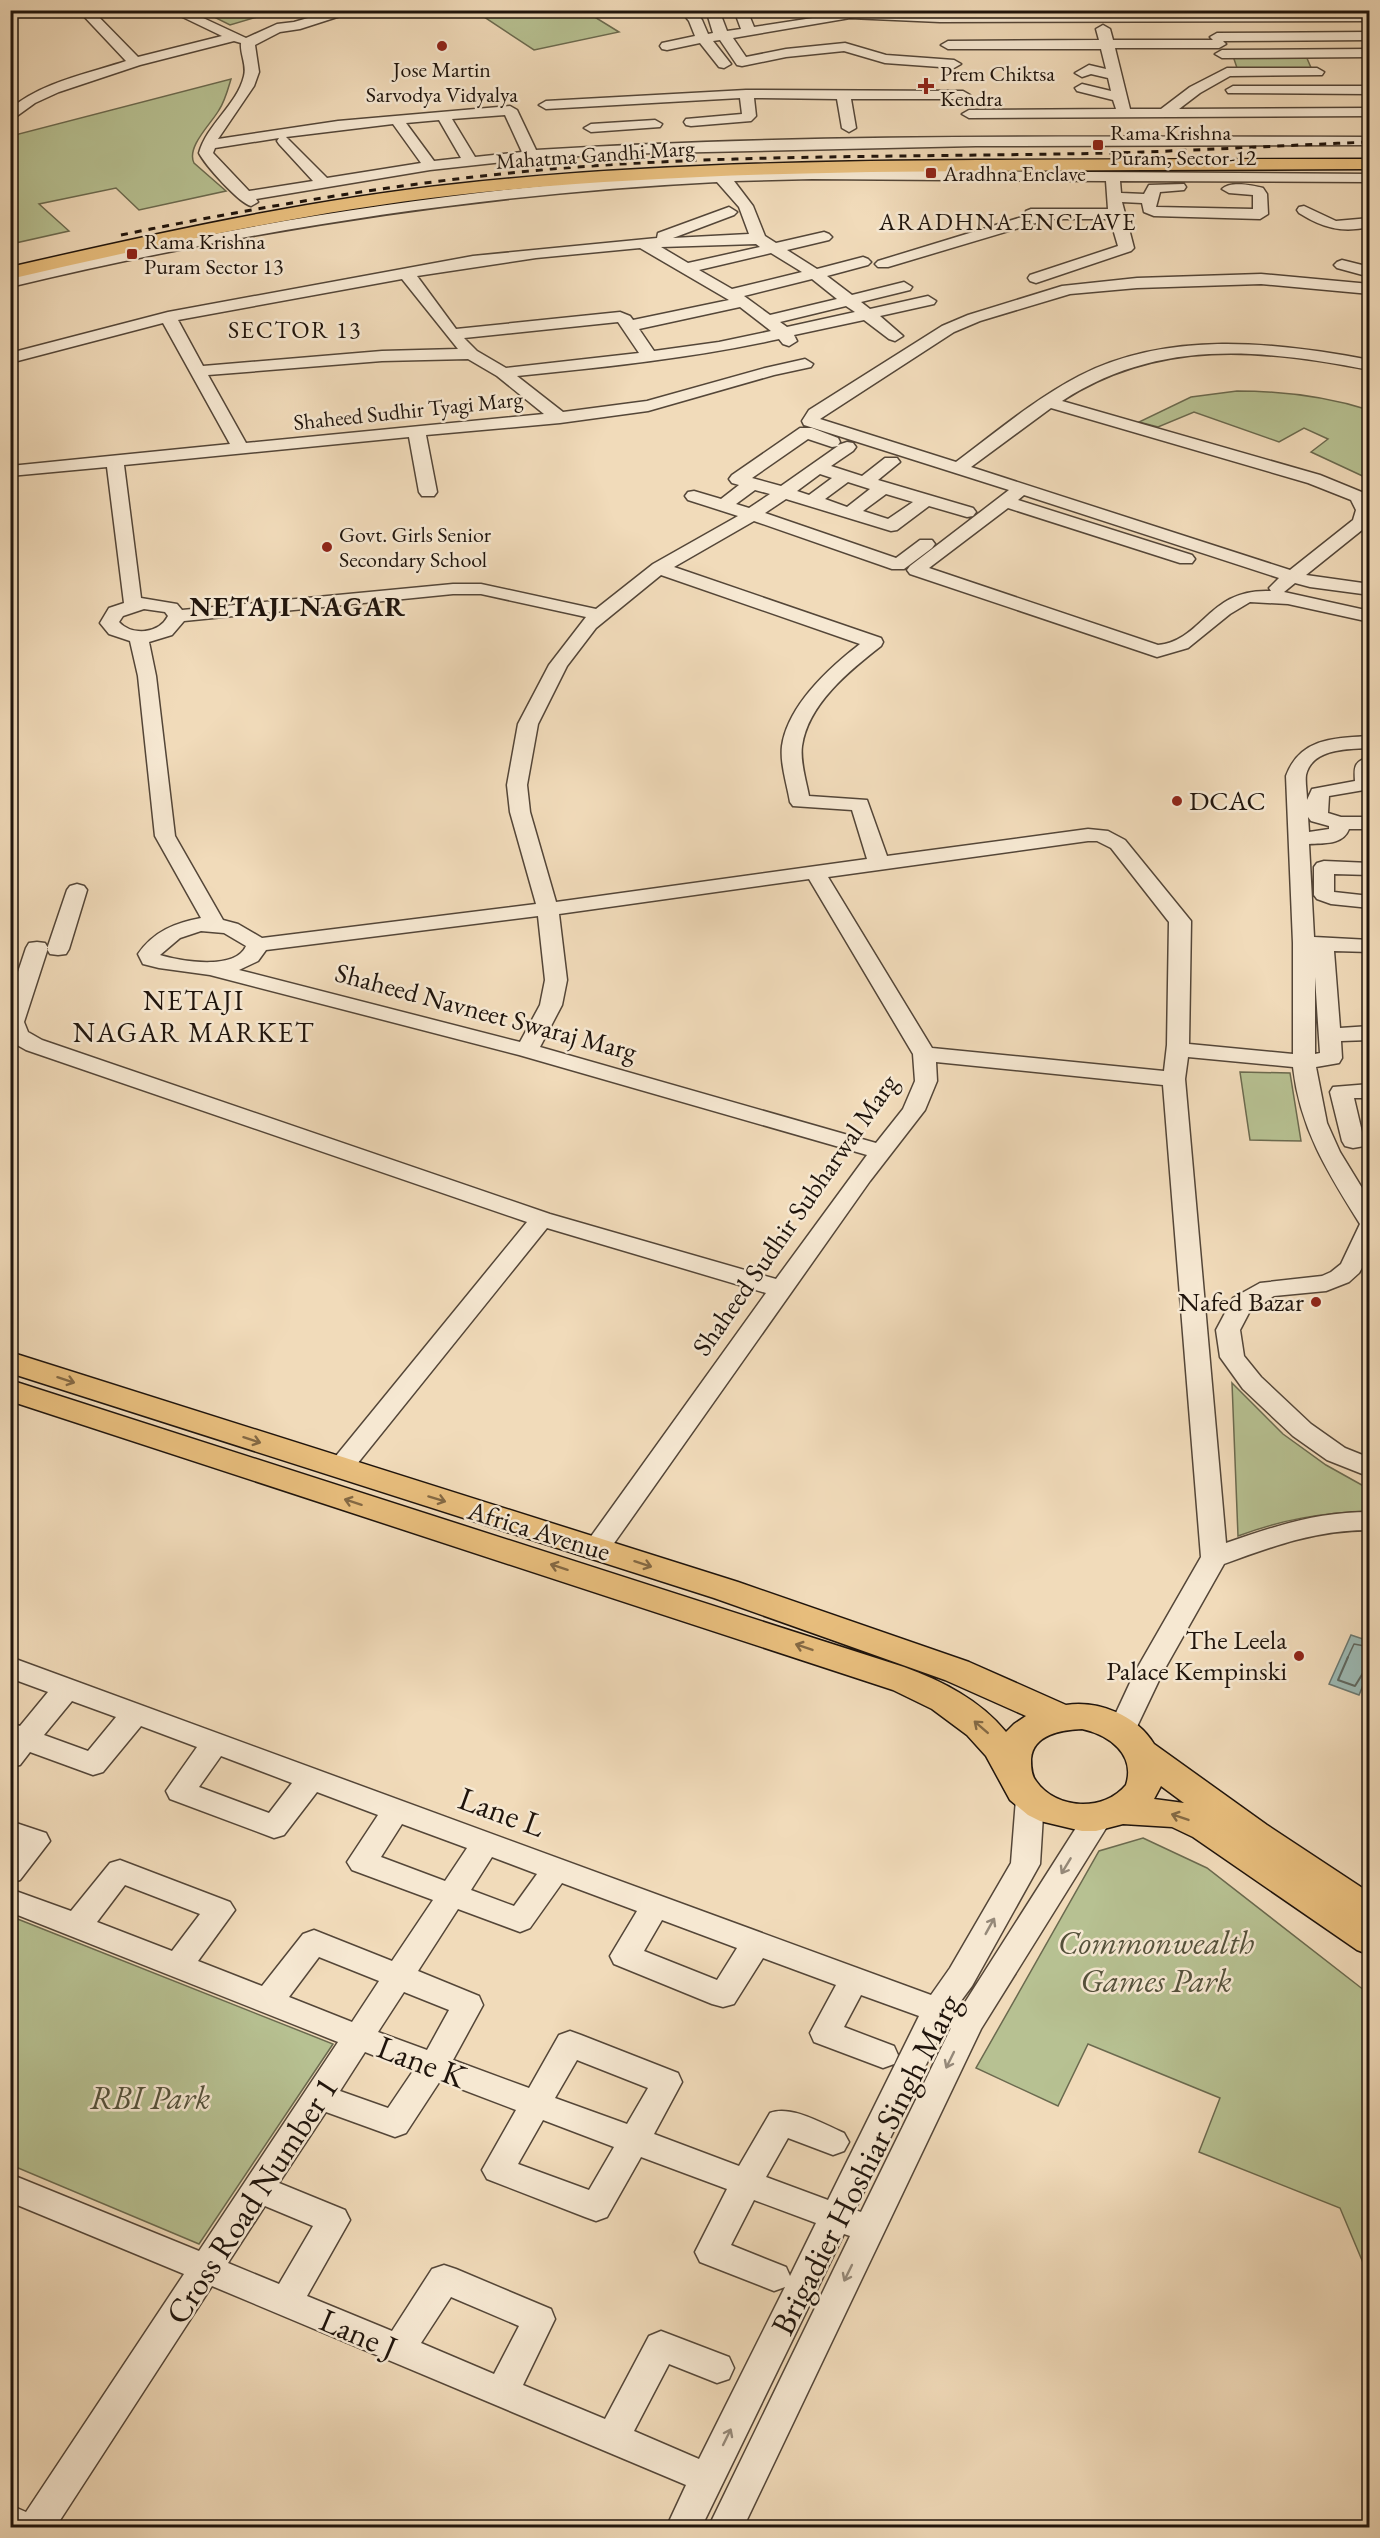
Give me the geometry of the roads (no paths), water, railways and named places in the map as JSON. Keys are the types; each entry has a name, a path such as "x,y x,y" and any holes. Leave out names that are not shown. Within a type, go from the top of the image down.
{"main road":[{"name":"Mahatma Gandhi Marg","path":"242,201 393,180 594,160 977,146 1190,158"},
{"path":"1190,158 1284,154 1370,154"},
{"name":"Mahatma Gandhi Marg","path":"10,273 269,217 408,195 517,183 714,173 1111,170 1190,158"},
{"path":"1190,158 1263,164 1370,166"},
{"name":"Africa Avenue","path":"10,1362 737,1594 957,1671 1061,1717"},
{"name":"Africa Avenue","path":"10,1390 709,1615 911,1684 958,1708 983,1728 995,1740 1022,1786"},
{"path":"1370,1912 1254,1835 1132,1742 1093,1718 1061,1717 1043,1722 1027,1731 1017,1744 1012,1758 1022,1786 1046,1809 1064,1815 1176,1814 1206,1827 1370,1940"},
{"path":"1109,1814 1134,1800 1144,1786 1147,1770 1132,1742"}],"street":[{"path":"84,10 135,62"},
{"path":"174,10 242,40"},
{"path":"277,28 288,21 326,10"},
{"path":"10,117 27,102 54,89 135,62 242,40 277,28 295,26 353,10"},
{"path":"686,10 695,20 703,38 724,64"},
{"path":"712,10 721,34 742,62 786,53 844,47 885,59 955,69"},
{"path":"740,10 761,58"},
{"path":"779,10 785,28"},
{"path":"667,46 721,34 785,28 848,14 1038,14 1055,18 1370,16"},
{"path":"940,14 977,146"},
{"path":"1292,17 1333,112"},
{"path":"1055,18 1061,44"},
{"path":"1101,18 1124,114"},
{"path":"1212,18 1247,145"},
{"path":"145,50 219,30"},
{"path":"1219,45 1301,36 1370,36"},
{"path":"242,40 252,75 234,107 207,146 206,153 242,201 323,183 430,166 531,155 663,149 977,146 1370,147"},
{"path":"587,116 647,100 690,97 746,94 904,95 955,69 1061,44 1219,45 1309,53 1370,53"},
{"path":"912,47 955,69"},
{"path":"1082,73 1089,69 1115,76"},
{"path":"1163,114 1200,87 1227,72 1317,72"},
{"path":"1200,87 1233,92 1370,90"},
{"path":"1082,88 1120,97"},
{"path":"690,97 693,117 746,118 749,116 746,94"},
{"path":"790,108 804,106 804,94"},
{"path":"843,94 849,128"},
{"path":"904,95 906,110"},
{"path":"647,100 663,149"},
{"path":"546,105 587,116 655,124"},
{"path":"207,146 338,125 510,110 531,155"},
{"path":"969,114 1370,112"},
{"path":"443,116 470,161"},
{"path":"396,119 430,166"},
{"path":"284,141 323,183"},
{"path":"1190,158 1247,145 1370,141"},
{"path":"1190,158 1251,168 1370,166"},
{"path":"1036,278 1126,248 1116,214 1111,170"},
{"path":"10,282 210,238 414,203 714,173 899,181 1111,170 1370,178"},
{"path":"714,173 728,183 749,210 757,238"},
{"path":"1160,187 1254,189 1260,194 1261,212 1258,215 1154,211 1149,208 1149,199 1152,190 1160,187"},
{"path":"1114,197 1149,199"},
{"path":"1304,210 1335,227 1351,227 1370,222"},
{"path":"646,243 729,212"},
{"path":"883,264 1048,214 1116,214"},
{"path":"686,268 824,237"},
{"path":"10,358 168,317 510,255 646,243 739,243 757,238 816,274 895,336"},
{"path":"646,243 651,250 738,298 784,333"},
{"path":"629,326 863,262"},
{"path":"1132,263 1137,283"},
{"path":"1342,265 1370,272"},
{"path":"1309,282 1319,267"},
{"path":"407,274 452,334 471,354 502,373 560,417"},
{"path":"1370,290 1309,282 1212,279 1068,289 974,318 948,329 812,417 810,421 1295,577 1332,586 1370,590"},
{"path":"768,320 904,287"},
{"path":"502,373 650,357 784,333 928,301"},
{"path":"168,317 241,449"},
{"path":"452,334 616,317 624,319 650,357"},
{"name":"Shaheed Sudhir Tyagi Marg","path":"10,471 417,432 648,406 771,371 807,367 784,333"},
{"path":"958,469 1048,402 1104,371 1145,358 1232,349 1276,351 1370,365"},
{"path":"199,371 382,356 471,354"},
{"path":"1022,489 916,570 1157,651 1174,650 1241,599 1273,592 1362,529 1361,522 1365,510 1358,497 1340,488 1048,402"},
{"path":"417,432 428,492"},
{"path":"694,496 898,565 990,494 806,432 752,477 723,505"},
{"path":"526,1050 552,1005 555,994 555,974 548,909 517,796 528,724 558,665 566,651 600,615 659,568 751,515 847,447"},
{"path":"115,462 133,604"},
{"path":"864,482 891,462"},
{"path":"733,464 783,493 932,539"},
{"path":"818,468 967,512"},
{"path":"812,501 845,476"},
{"path":"850,513 884,488"},
{"path":"891,526 927,500"},
{"path":"1005,502 1273,592 1370,617"},
{"path":"659,568 874,642 839,671 809,709 797,730 792,745 792,760 800,802 860,804 879,864"},
{"path":"177,616 453,589 481,590 600,615"},
{"path":"133,604 163,605 171,608 177,616 170,629 149,636 118,632 109,623 116,612 133,604"},
{"path":"138,636 147,676 165,836 214,922 237,929 257,945 548,909 1088,835 1101,835 1112,839 1180,921 1177,1049 1174,1078 1214,1557 1149,1672 1132,1742"},
{"path":"1177,1049 1305,1062 1331,1058 1330,1035 1299,839 1296,776 1298,767 1314,752 1325,747 1370,742"},
{"path":"1370,763 1364,766 1365,784 1360,787 1328,790 1319,793 1317,800 1318,817 1340,823 1370,824"},
{"path":"1299,839 1330,837 1338,832 1340,823"},
{"path":"1370,869 1324,867 1324,895 1331,898 1370,902"},
{"name":"Shaheed Sudhir Subharwal Marg","path":"596,1549 880,1151 914,1110 926,1081 924,1054 814,873"},
{"path":"77,890 13,1022 18,1036 34,1045 542,1219 781,1289"},
{"name":"Shaheed Navneet Swaraj Marg","path":"214,922 173,935 154,948 149,954 151,959 210,969 526,1050 880,1151"},
{"path":"1314,943 1370,946"},
{"path":"1314,943 1305,1062 1311,1107 1322,1138 1370,1222"},
{"path":"210,969 226,967 248,959 257,945"},
{"path":"1330,1035 1370,1033"},
{"path":"924,1054 1174,1078"},
{"path":"1370,1091 1341,1092 1353,1141 1370,1138"},
{"path":"340,1468 542,1219"},
{"path":"1370,1227 1360,1267 1326,1283 1269,1289 1242,1304 1228,1330 1232,1357 1252,1383 1310,1436 1336,1454 1370,1468"},
{"path":"1214,1557 1299,1528 1345,1521 1370,1521"},
{"name":"Lane L","path":"10,1667 969,2022"},
{"path":"67,1688 15,1743 93,1764 136,1713"},
{"path":"215,1743 180,1791 274,1827 312,1778"},
{"name":"Brigadier Hoshiar Singh Marg","path":"683,2528 937,2011 961,1977 1025,1864 1022,1786"},
{"path":"396,1810 362,1862 520,1920 556,1869"},
{"name":"Brigadier Hoshiar Singh Marg","path":"725,2528 969,2022 1109,1814"},
{"path":"10,1832 36,1842 10,1872"},
{"name":"Cross Road Number 1","path":"35,2528 486,1843"},
{"path":"76,1926 120,1871 220,1910 178,1965"},
{"name":"Lane K","path":"10,1900 358,2037 869,2229"},
{"path":"655,1906 625,1956 723,1995 756,1944"},
{"path":"268,2001 314,1942 468,2005 434,2065 395,2124 320,2096"},
{"path":"854,1980 825,2033 883,2055"},
{"path":"570,2044 667,2082 633,2140 596,2207 498,2170 534,2103 570,2044"},
{"path":"774,2277 711,2252 746,2183 782,2122 833,2142"},
{"name":"Lane J","path":"10,2187 707,2478"},
{"path":"258,2189 334,2220 285,2303"},
{"path":"399,2350 444,2279 476,2292 539,2319 502,2393"},
{"path":"612,2439 661,2346 717,2368"},
{"path":"10,2521 24,2528"}],"water":[{"path":"1351,1635 1369,1641 1369,1671 1359,1695 1329,1684"}],"railway":[{"path":"121,235 335,196 497,174 614,164 866,156 1173,151 1370,142"}],"place":[{"name":"Jose Martin Sarvodya Vidyalya","path":"442,46"},
{"name":"Prem Chiktsa Kendra","path":"926,86"},
{"name":"Rama Krishna Puram, Sector-12","path":"1098,145"},
{"name":"Aradhna Enclave","path":"931,173"},
{"name":"Rama Krishna Puram Sector 13","path":"132,254"},
{"name":"Govt. Girls Senior Secondary School","path":"327,547"},
{"name":"DCAC","path":"1177,801"},
{"name":"Nafed Bazar","path":"1316,1302"},
{"name":"The Leela Palace Kempinski","path":"1299,1656"}],"district":[{"name":"ARADHNA ENCLAVE","path":"1008,222"},
{"name":"SECTOR 13","path":"295,330"},
{"name":"NETAJI NAGAR","path":"298,607"},
{"name":"NETAJI NAGAR MARKET","path":"194,1016"}],"park label":[{"name":"Commonwealth Games Park","path":"1156,1961"},
{"name":"RBI Park","path":"150,2097"}]}
